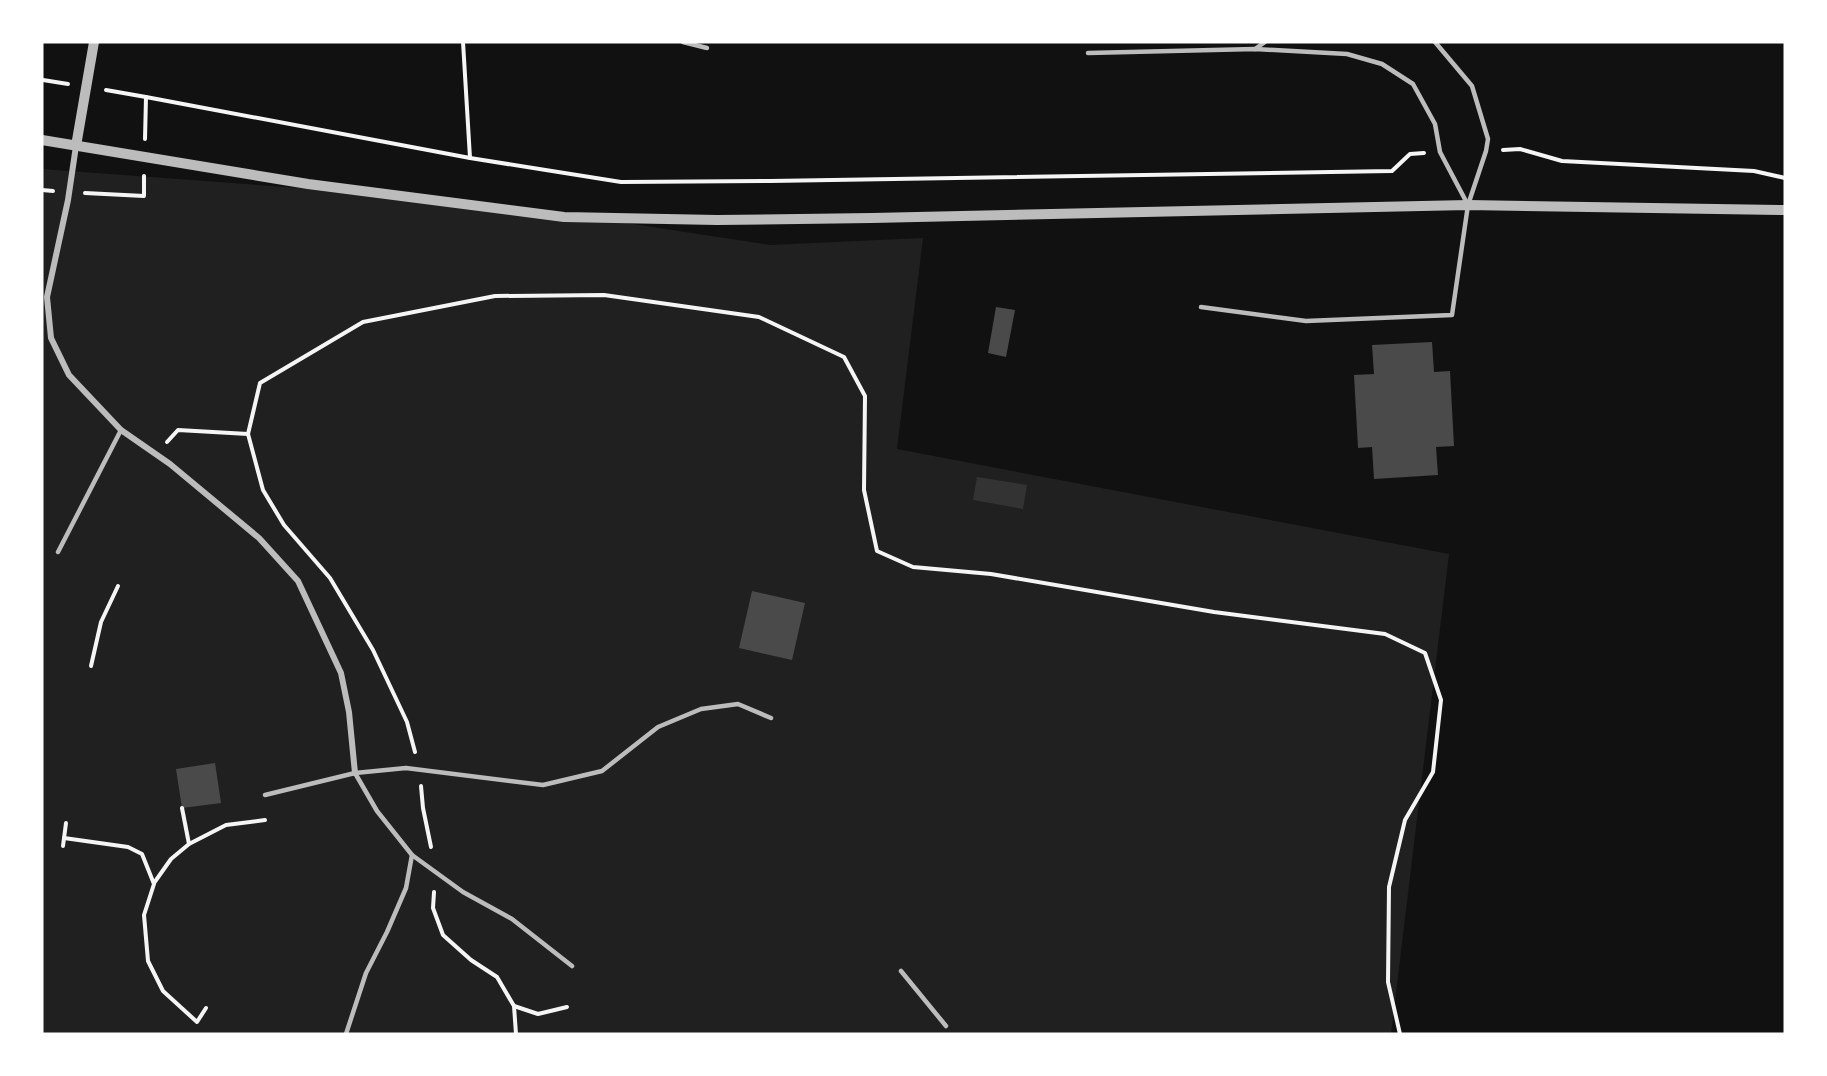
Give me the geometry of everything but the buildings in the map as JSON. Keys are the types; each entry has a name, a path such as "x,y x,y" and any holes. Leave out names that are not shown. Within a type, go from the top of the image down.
{"street":[{"path":"94,42 68,200 47,297 51,338 69,375 121,430 170,464 259,538 298,581 340,673 349,712 356,773"},
{"path":"42,140 320,186 564,217 717,220 884,218 1468,205 1785,210"}],"lane":[{"path":"683,42 707,48"},
{"path":"1255,49 1265,42"},
{"path":"1201,307 1306,321 1452,315 1468,205 1488,139 1472,86 1435,42"},
{"path":"1088,53 1255,49 1347,54 1382,64 1413,84 1435,124 1440,153 1468,205"},
{"path":"58,552 121,430"},
{"path":"265,795 356,773 406,768 543,785 602,771 658,727 701,708 738,704 771,718"},
{"path":"356,773 376,811 412,855 463,892 512,919 572,966"},
{"path":"346,1034 366,973 406,888 412,855"},
{"path":"901,972 946,1026"}],"path":[{"path":"463,42 470,158"},
{"path":"146,97 470,158 621,182 1392,171 1410,154 1440,153"},
{"path":"1486,151 1520,149 1562,161 1754,171 1785,178"},
{"path":"516,1034 514,1006 497,977 471,960 443,935 433,908 436,873 423,808 419,769 407,722 373,650 330,578 284,525 263,490 248,434 260,382 363,321 495,296 604,295 759,317 844,357 865,396 864,490 877,551 913,567 991,574 1215,612 1385,634 1425,653 1441,700 1433,772 1405,820 1389,886 1388,982 1400,1034"},
{"path":"156,454 178,430 248,434"},
{"path":"91,666 101,622 118,586"},
{"path":"182,808 189,844"},
{"path":"206,1008 198,1022 163,991 148,961 144,915 153,884 171,859 189,844 226,825 266,820"},
{"path":"63,846 66,823"},
{"path":"64,838 128,847 142,854 153,884"},
{"path":"514,1006 538,1014 567,1007"}],"shaded area":[{"path":"42,169 489,202 770,245 923,238 897,449 1449,554 1391,1034 42,1034"},
{"path":"977,477 1027,485 1023,509 973,500"}]}
